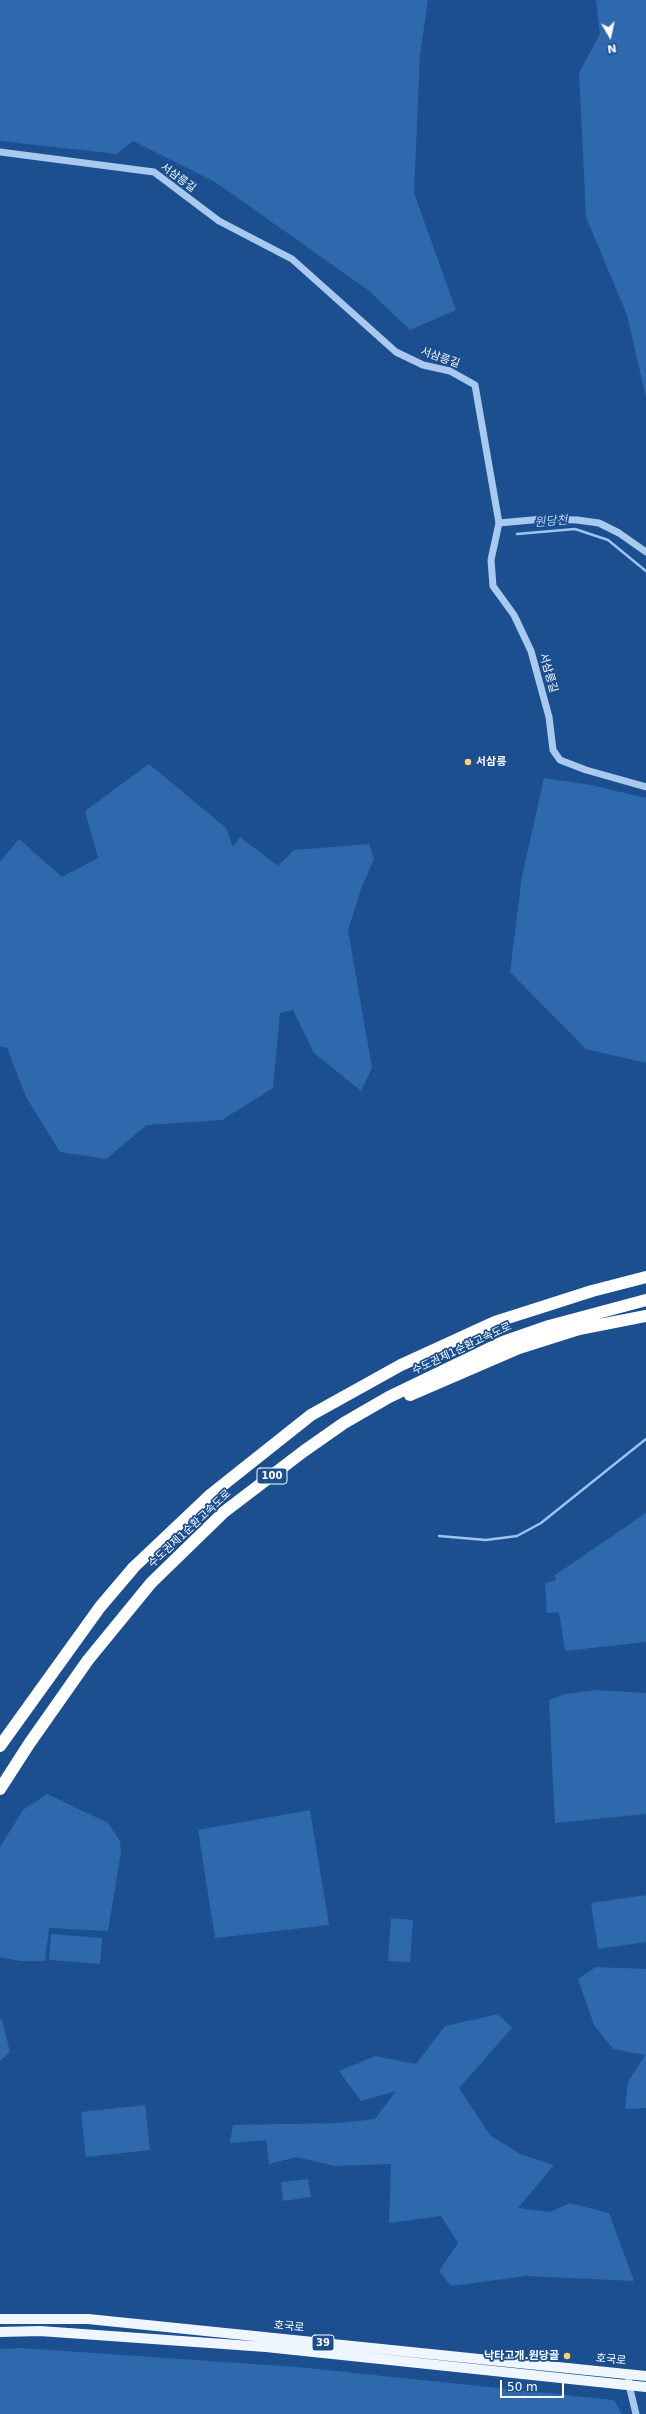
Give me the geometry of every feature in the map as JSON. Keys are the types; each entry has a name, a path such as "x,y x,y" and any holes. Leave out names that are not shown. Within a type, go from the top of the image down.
{"highway":[{"name":"수도권제1순환고속도로","path":"0,1746 100,1606 134,1567 209,1496 311,1416 401,1365 495,1322 578,1295 646,1276"},
{"name":"수도권제1순환고속도로","path":"0,1789 29,1744 88,1660 151,1583 224,1512 325,1437 389,1397 502,1342 549,1326 646,1300"},
{"path":"325,1437 458,1373 519,1348 578,1330 646,1316"}],"main road":[{"name":"호국로","path":"0,2319 88,2319 646,2376"},
{"name":"호국로","path":"0,2332 40,2331 266,2346 646,2387"}],"street":[{"name":"서삼릉길","path":"0,152 154,172 219,221 292,259 396,352 423,365 450,371 475,385 499,523 491,560 493,586 514,616 531,652 549,717 553,750 560,760 586,770 646,787"},
{"path":"499,523 543,519 576,520 599,523 619,533 646,552"},
{"path":"628,2374 636,2414"}],"shaded area":[{"path":"0,0 428,0 420,55 414,193 456,310 410,330 368,290 215,182 133,141 117,154 0,141"},
{"path":"596,0 646,0 646,398 627,315 586,217 579,73 600,34"},
{"path":"149,764 226,828 233,847 240,837 278,866 294,850 369,844 374,859 361,889 348,930 372,1068 361,1091 314,1053 293,1010 280,1013 273,1088 222,1120 147,1125 106,1159 60,1152 26,1097 7,1048 0,1046 0,862 19,839 62,877 98,858 85,811"},
{"path":"544,778 591,785 646,798 646,1063 586,1049 510,972 522,876"},
{"path":"646,1513 646,1642 565,1651 559,1612 547,1613 545,1583 556,1580 555,1575"},
{"path":"596,1690 646,1693 646,1814 555,1823 549,1700 566,1694"},
{"path":"47,1794 108,1823 120,1841 121,1852 108,1931 49,1928 45,1961 20,1961 0,1957 0,1847 23,1810"},
{"path":"310,1810 329,1925 215,1938 198,1830"},
{"path":"646,1895 646,1942 598,1949 591,1903"},
{"path":"391,1918 413,1920 410,1962 388,1961"},
{"path":"51,1934 102,1938 100,1964 49,1960"},
{"path":"596,1967 646,1969 646,2108 625,2109 628,2082 645,2055 613,2049 594,2025 578,1979"},
{"path":"498,2014 512,2028 459,2088 490,2135 520,2154 554,2165 518,2208 550,2212 570,2203 609,2213 634,2281 526,2276 451,2286 439,2271 458,2243 441,2216 389,2223 391,2164 335,2166 297,2157 269,2164 266,2140 230,2143 233,2125 339,2123 375,2119 396,2091 361,2101 339,2071 375,2056 416,2064 445,2026"},
{"path":"0,2019 2,2020 10,2052 0,2061"},
{"path":"145,2105 150,2150 86,2157 81,2112"},
{"path":"308,2179 311,2197 283,2201 281,2182"},
{"path":"21,2348 297,2367 614,2400 622,2414 0,2414 0,2349"}],"waterway":[{"name":"원당천","path":"517,534 575,529 608,540 646,571"},
{"path":"439,1536 486,1540 517,1536 541,1523 646,1439"}],"place":[{"name":"서삼릉","path":"468,762"},
{"name":"낙타고개.원당골","path":"567,2356"}]}
